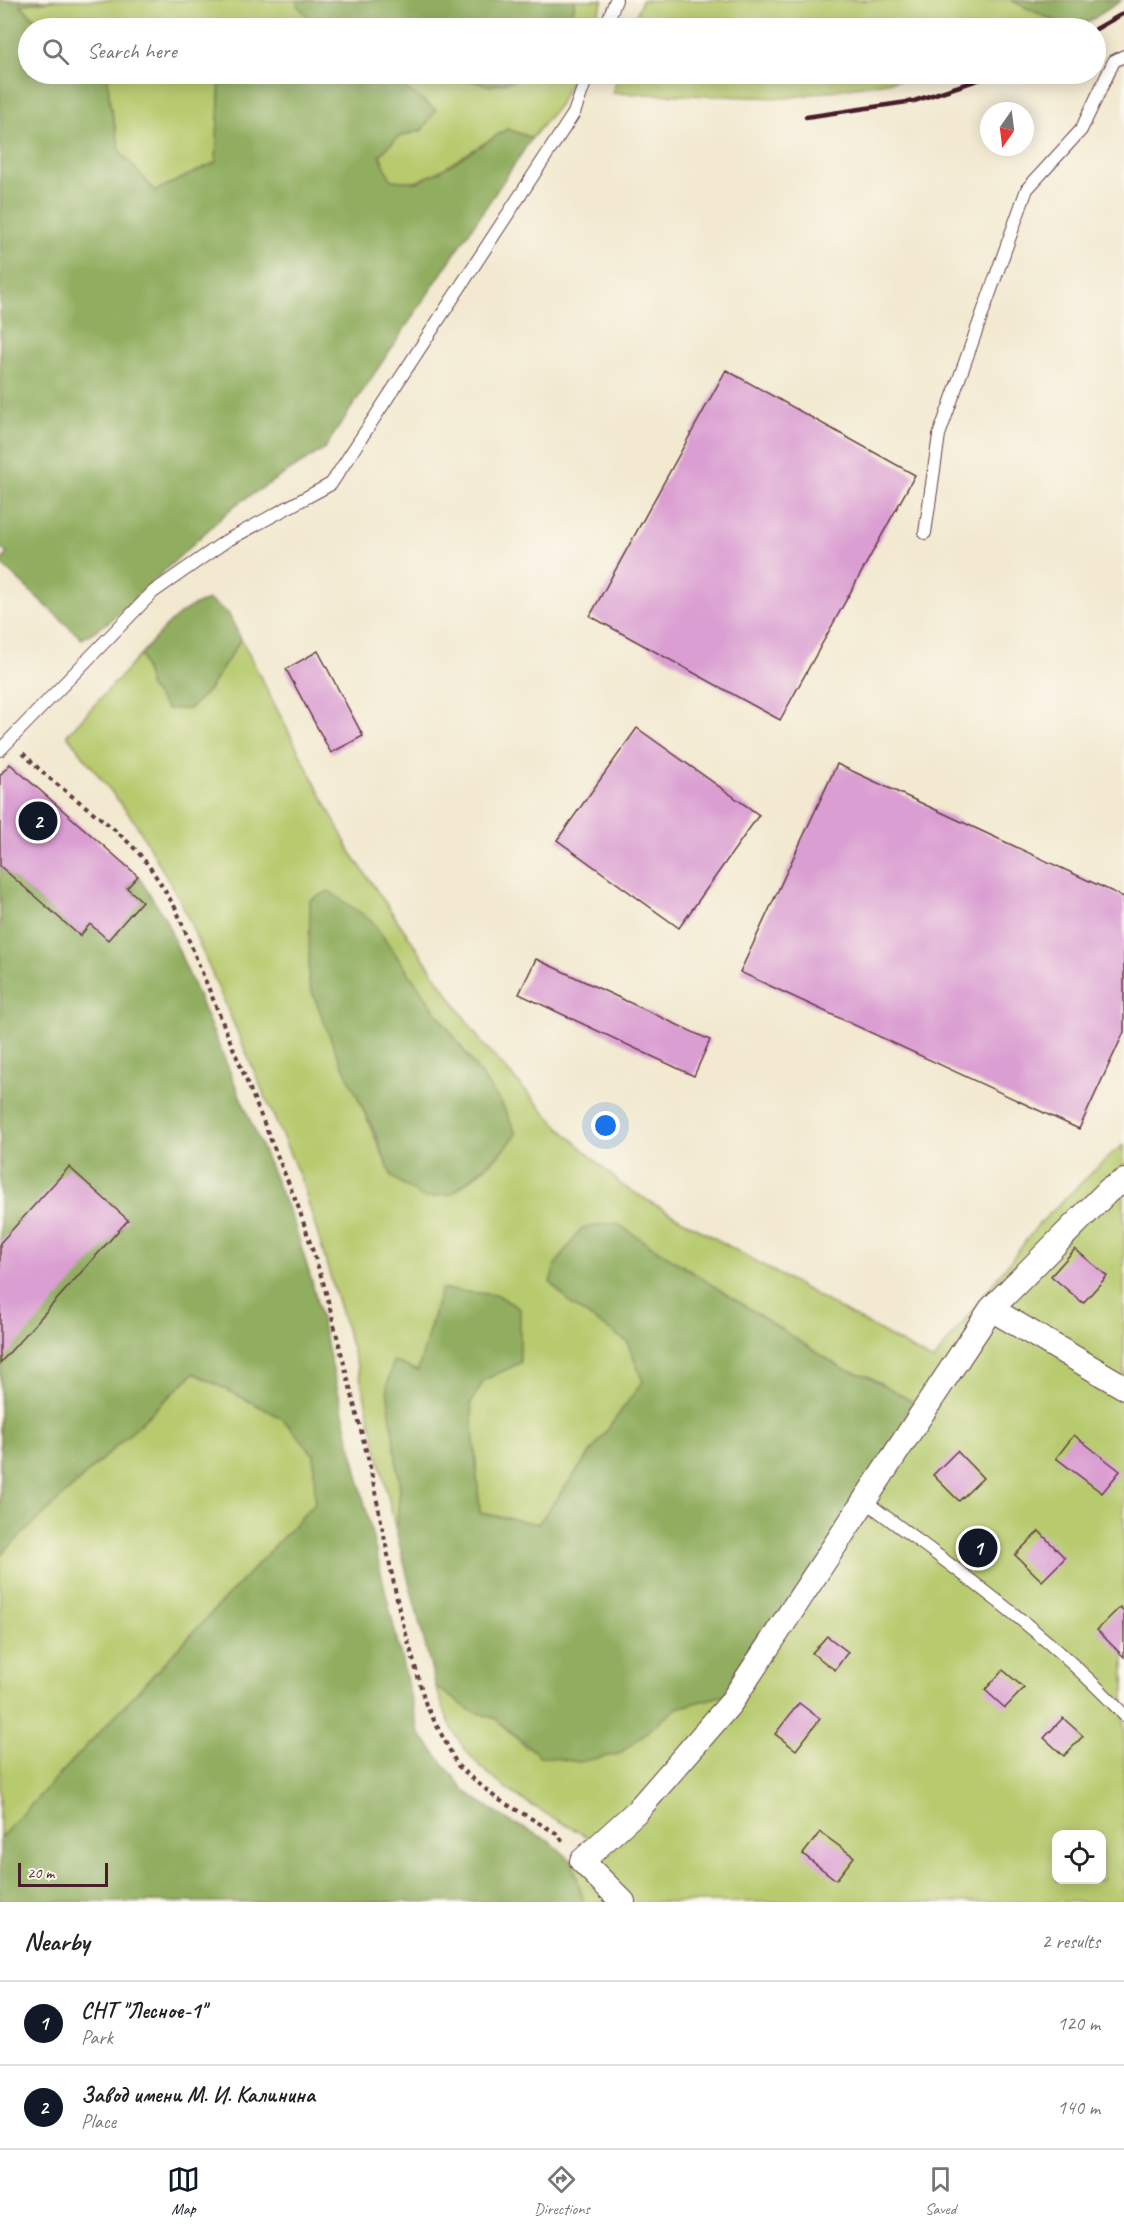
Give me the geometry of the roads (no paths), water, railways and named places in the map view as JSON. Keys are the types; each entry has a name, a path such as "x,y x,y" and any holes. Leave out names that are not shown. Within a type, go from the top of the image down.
{"street":[{"path":"623,1902 582,1861 637,1811 730,1704 991,1309 1109,1190 1124,1181"},
{"path":"991,1309 1124,1387"}],"lane":[{"path":"609,18 616,0"},
{"path":"1106,78 1114,61 1124,56"},
{"path":"0,750 153,592 226,541 331,484 574,112 584,84"},
{"path":"925,533 939,435 1027,189 1081,130 1103,84"},
{"path":"865,1501 986,1592 1100,1690 1124,1715"}],"railway":[{"path":"1106,23 1124,13"},
{"path":"806,117 914,101 966,84"}],"place":[{"name":"Завод имени М. И. Калинина","path":"38,821"},
{"name":"СНТ \"Лесное-1\"","path":"978,1548"}]}
